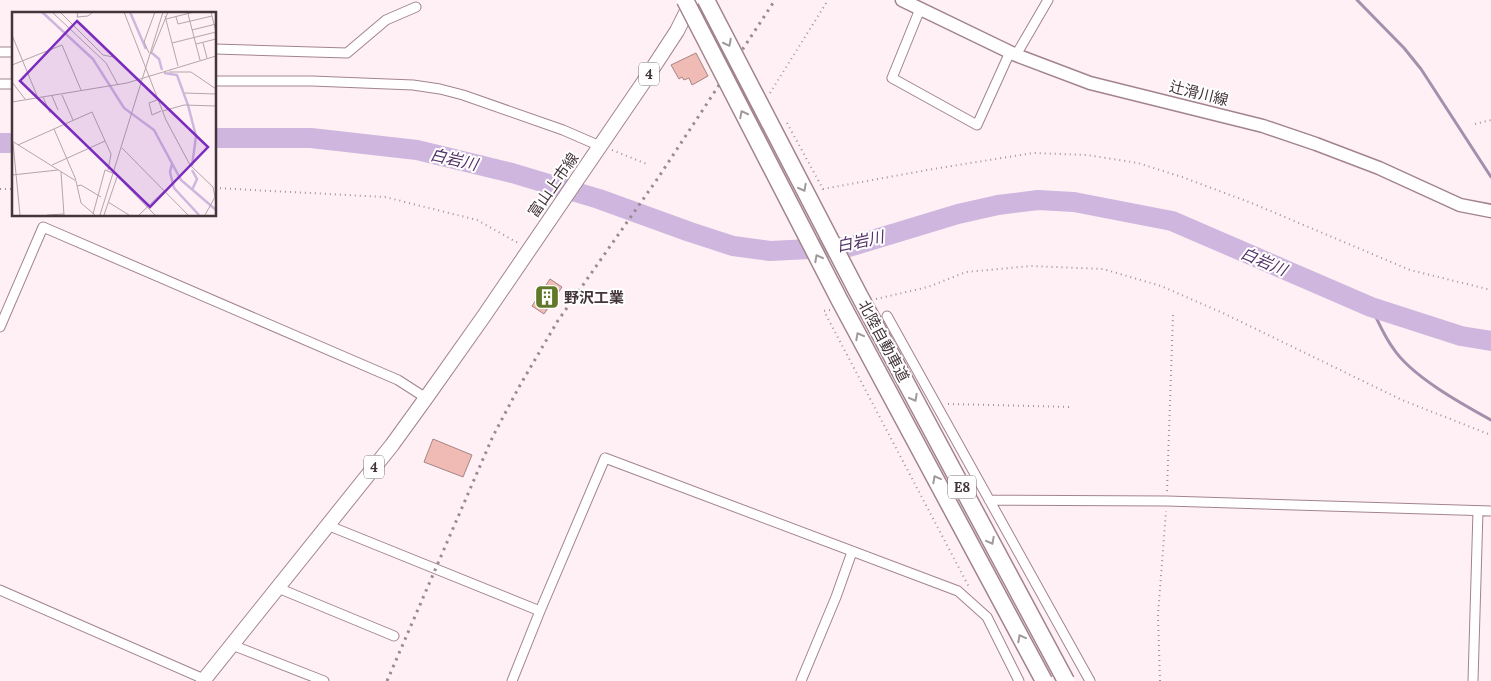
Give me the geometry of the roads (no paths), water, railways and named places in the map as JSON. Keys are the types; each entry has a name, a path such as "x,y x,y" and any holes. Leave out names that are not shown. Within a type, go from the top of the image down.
{"highway":[{"name":"北陸自動車道","path":"685,0 831,284 1044,681"},
{"name":"北陸自動車道","path":"706,0 858,293 1066,681"}],"main road":[{"name":"4","path":"600,146 677,31 692,0"},
{"name":"辻滑川線","path":"902,0 1013,54 1090,82 1263,126 1379,168 1460,205 1491,211"},
{"name":"富山上市線","path":"426,398 600,146"},
{"name":"4","path":"204,680 392,445 426,398"}],"street":[{"path":"920,9 892,78 977,124 1013,54 1048,0"},
{"path":"216,49 347,53 386,20 416,7"},
{"path":"216,81 312,81 413,85 463,95 563,130 600,146"},
{"path":"0,327 43,227 398,380 426,398"},
{"path":"887,316 1090,681"},
{"path":"512,681 605,458 958,591 987,617 1019,681"},
{"path":"989,500 1167,501 1491,511"},
{"path":"1473,681 1478,511"},
{"path":"328,525 540,611"},
{"path":"801,681 836,597 852,552"},
{"path":"278,588 394,636"},
{"path":"0,590 204,680"},
{"path":"232,645 324,681"}],"waterway":[{"path":"1357,0 1404,48 1421,69 1491,177"},
{"name":"白岩川","path":"216,138 311,138 417,150 512,173 599,199 733,246 770,251 849,247 958,214 998,205 1038,200 1074,202 1172,221 1371,307 1461,336 1491,341"},
{"name":"白岩川","path":"0,143 12,143"},
{"path":"1371,307 1390,343 1412,369 1424,379 1491,420"}],"railway":[{"path":"387,681 493,436 519,387 557,322 658,178 775,0"}],"place":[{"name":"野沢工業","path":"547,297"}]}
